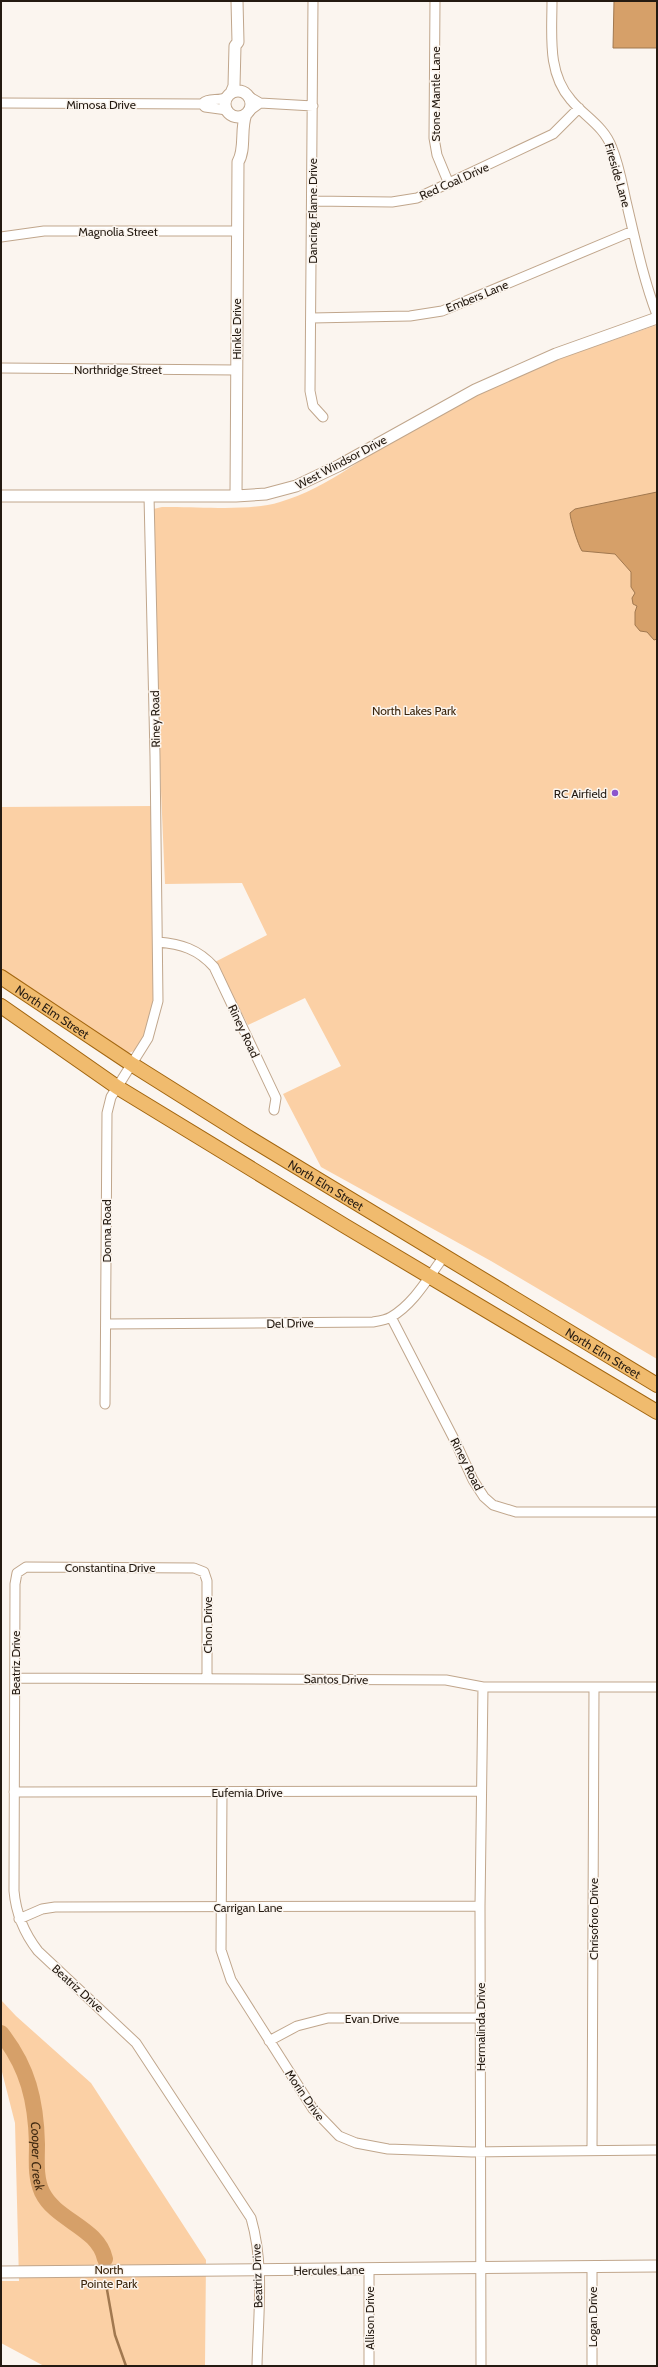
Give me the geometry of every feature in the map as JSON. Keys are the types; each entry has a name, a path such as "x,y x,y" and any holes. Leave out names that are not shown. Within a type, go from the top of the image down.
{"main road":[{"name":"North Elm Street","path":"1,977 133,1064 272,1152 444,1255 657,1386"},
{"name":"North Elm Street","path":"1,1006 117,1087 429,1277 657,1412"}],"street":[{"path":"237,1 238,42 235,46 234,86 229,95 229,112 238,116 260,103"},
{"name":"Dancing Flame Drive","path":"313,1 312,318 310,391 313,406 323,417"},
{"name":"Stone Mantle Lane","path":"435,1 434,138 437,155 449,184"},
{"name":"Fireside Lane","path":"552,1 552,51 555,70 564,92 579,108 594,120 612,148 646,284 657,317"},
{"path":"238,42 242,46 242,86 251,104 247,112"},
{"path":"229,95 238,91 260,103 312,106"},
{"name":"Mimosa Drive","path":"202,104 206,100 222,100 229,95"},
{"name":"Mimosa Drive","path":"1,103 202,104 229,112"},
{"name":"Red Coal Drive","path":"312,201 405,201 449,184 553,134 579,108"},
{"name":"Hinkle Drive","path":"229,112 234,128 234,157 238,162"},
{"name":"Hinkle Drive","path":"236,496 236,231 238,162 241,156 242,128 247,112"},
{"name":"Magnolia Street","path":"1,237 44,231 236,231"},
{"name":"Embers Lane","path":"312,318 410,316 442,311 633,231"},
{"name":"West Windsor Drive","path":"1,496 236,496 266,494 296,486 340,465 475,390 556,354 657,317"},
{"name":"Northridge Street","path":"1,368 236,370"},
{"name":"Riney Road","path":"133,1064 148,1038 156,1011 158,995 153,623 149,496"},
{"name":"Riney Road","path":"158,942 178,944 194,950 206,958 214,967 276,1098 274,1110"},
{"name":"Donna Road","path":"105,1404 106,1124 109,1102 117,1087 133,1064"},
{"name":"Del Drive","path":"106,1324 365,1322 391,1317 418,1294 444,1255"},
{"name":"Riney Road","path":"391,1317 455,1441 473,1480 484,1498 493,1505 516,1512 657,1512"},
{"name":"Constantina Drive","path":"17,1573 26,1567 194,1568 204,1572"},
{"name":"Chon Drive","path":"204,1572 207,1581 208,1678"},
{"name":"Beatriz Drive","path":"17,1573 15,1584 14,1891 19,1919 27,1936 38,1951 136,2043 251,2218 258,2247 260,2271 257,2366"},
{"name":"Santos Drive","path":"15,1678 446,1680 483,1687 594,1689 657,1687"},
{"name":"Hermalinda Drive","path":"481,2366 480,1791 483,1687"},
{"name":"Chrisoforo Drive","path":"592,2150 594,1689"},
{"name":"Eufemia Drive","path":"14,1792 222,1793 480,1791"},
{"name":"Morin Drive","path":"222,1793 221,1907 222,1950 224,1965 231,1980 313,2109 339,2136 372,2148 480,2152 657,2150"},
{"name":"Carrigan Lane","path":"19,1919 42,1910 55,1908 480,1906"},
{"name":"Evan Drive","path":"269,2041 312,2020 328,2018 480,2018"},
{"name":"Hercules Lane","path":"1,2272 260,2271 657,2266"},
{"name":"Logan Drive","path":"592,2267 592,2366"},
{"name":"Allison Drive","path":"369,2270 369,2366"}],"green space":[{"name":"North Lakes Park","path":"657,325 657,1359 491,1261 321,1167 283,1094 341,1066 305,998 248,1025 215,962 267,935 242,883 165,884 149,510 162,507 253,507 280,502 298,496 349,468 415,427 483,392 554,361"},
{"path":"152,806 153,1007 142,1043 136,1050 129,1053 1,971 1,807"},
{"name":"North Pointe Park","path":"1,2000 16,2016 91,2083 206,2260 205,2366 44,2366 1,2343 1,2281 19,2281 15,2123 1,2068"}],"shaded area":[{"path":"614,1 657,1 657,48 613,48"},
{"path":"657,492 657,639 654,640 647,632 640,631 635,625 635,612 637,606 633,604 632,598 635,593 631,587 631,572 615,554 582,551 574,532 570,513 575,509"}],"waterway":[{"name":"Cooper Creek","path":"1,2033 18,2059 29,2085 35,2113 37,2174 42,2192 48,2202 86,2231 94,2239 101,2248 105,2259"},
{"name":"Cooper Creek","path":"106,2284 115,2335 126,2366"}],"place":[{"name":"RC Airfield","path":"615,793"}]}
